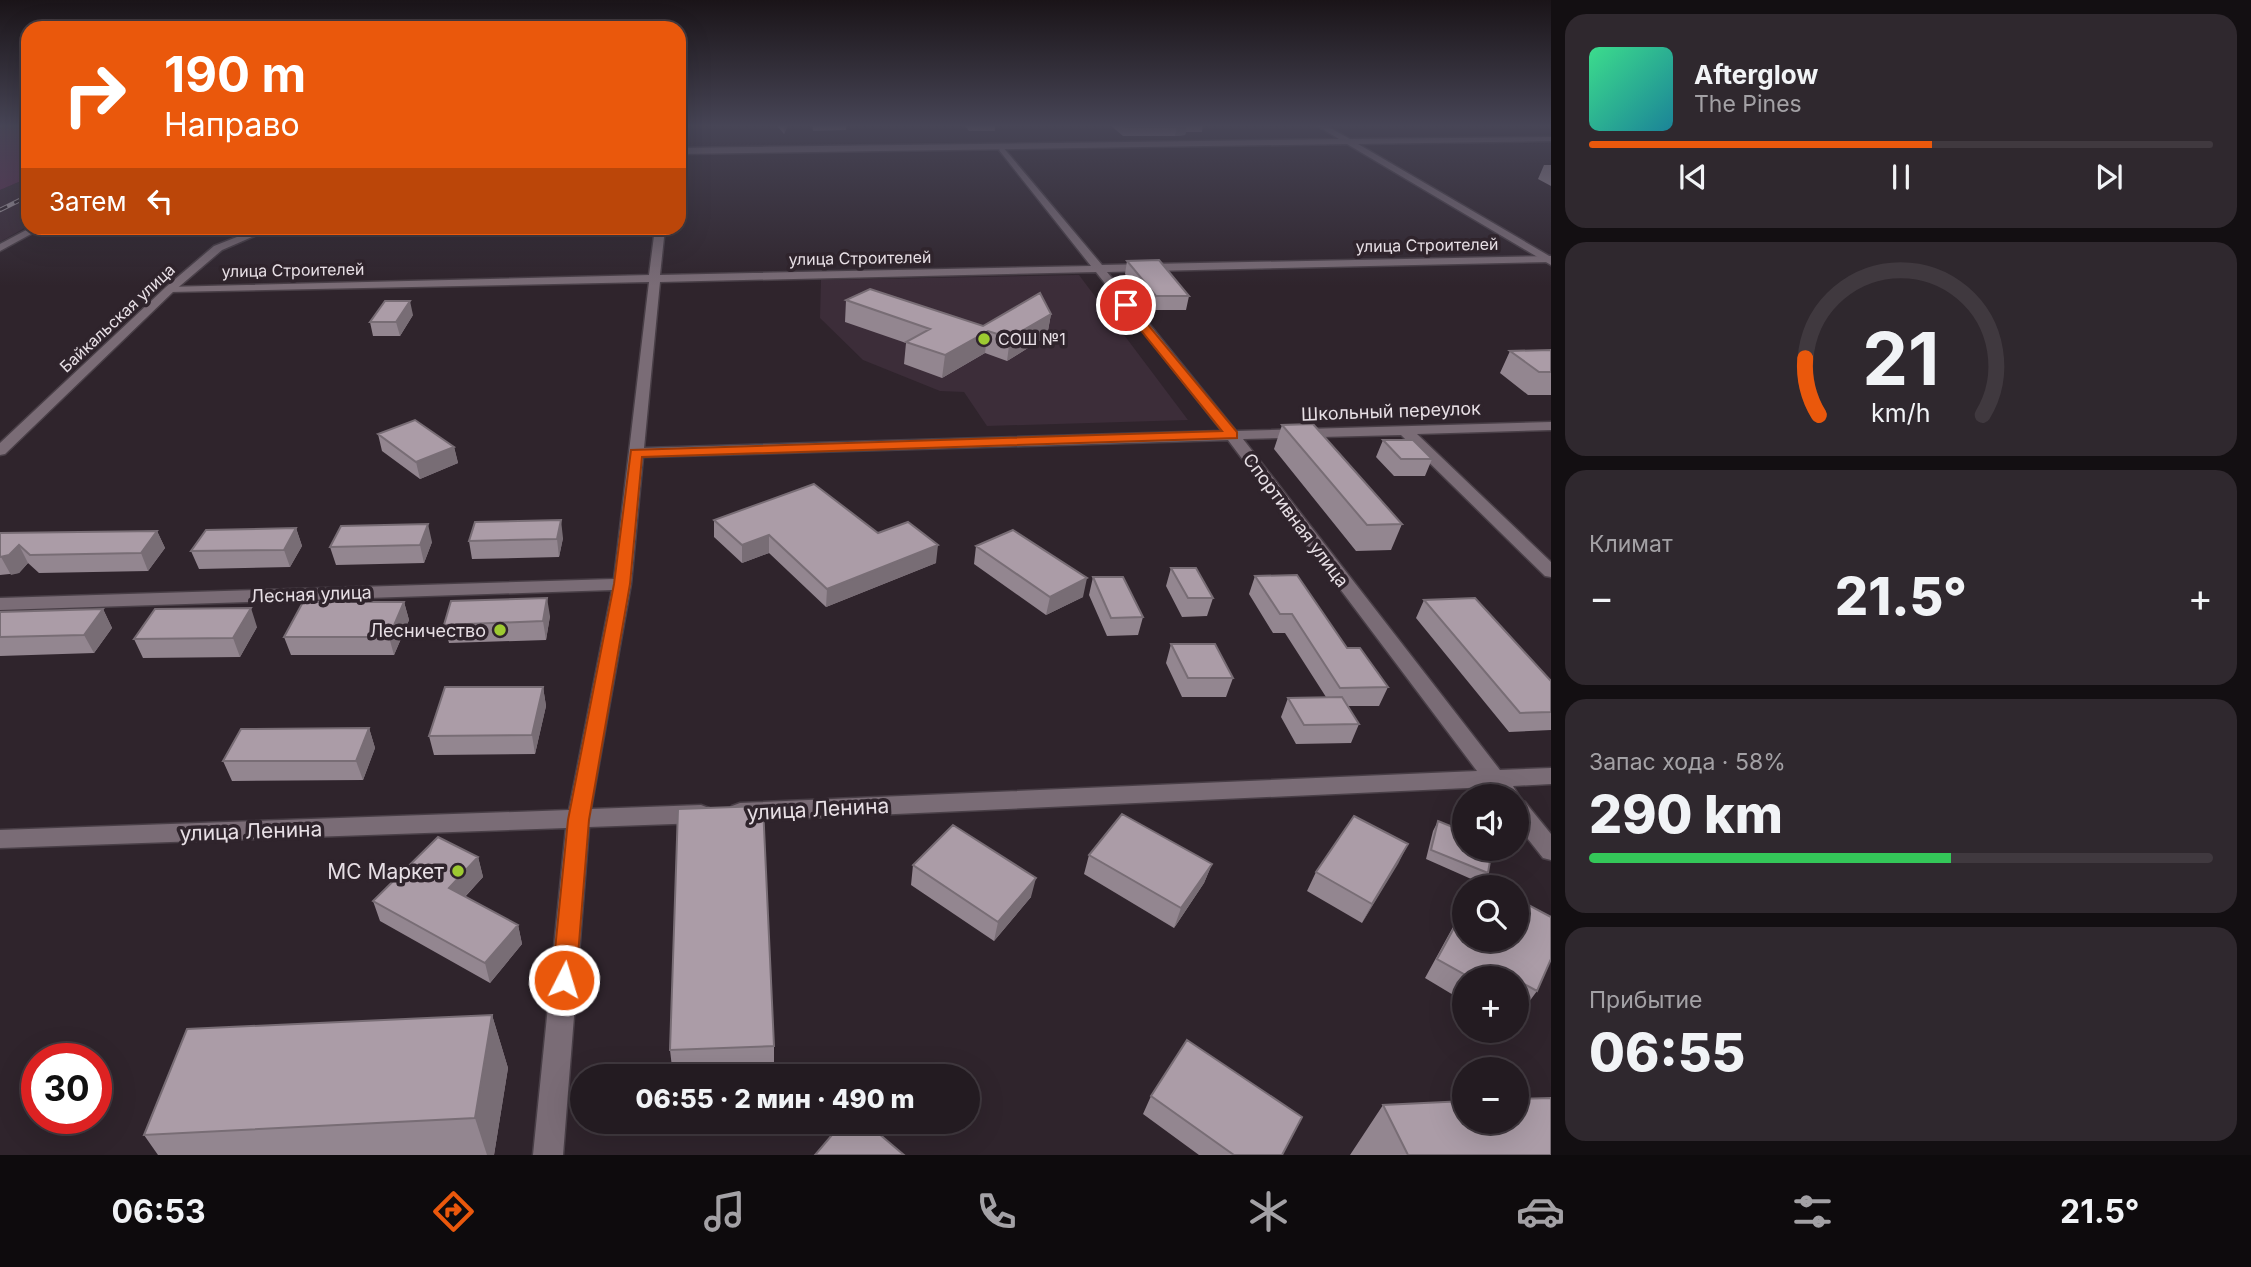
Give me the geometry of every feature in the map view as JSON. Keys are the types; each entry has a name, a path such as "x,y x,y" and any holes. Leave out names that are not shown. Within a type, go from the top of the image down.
{"street":[{"name":"Спортивная улица","path":"1026,179 1232,435 1498,784"},
{"path":"1413,179 1549,260"},
{"path":"0,248 24,235"},
{"name":"Байкальская улица","path":"0,451 170,289 218,248 250,235"},
{"path":"548,1155 578,820 622,584 659,235"},
{"name":"улица Строителей","path":"170,289 1549,260"},
{"name":"Школьный переулок","path":"635,453 1551,426"},
{"path":"1404,430 1551,572"},
{"name":"Лесная улица","path":"0,604 622,584"},
{"name":"улица Ленина","path":"0,839 578,820 1551,776"},
{"path":"1529,823 1551,851"}],"shaded area":[{"path":"0,179 21,179 21,181 0,190"},
{"path":"21,181 21,230 0,242 0,190"},
{"name":"СОШ №1","path":"1079,275 1188,420 987,426 964,392 940,391 863,360 820,318 821,280"}],"building":[{"path":"1159,260 1189,296 1156,296 1127,261"},
{"path":"870,289 983,326 1040,293 1051,314 1010,338 988,331 945,355 906,342 930,329 846,300"},
{"path":"385,301 410,301 396,322 370,322"},
{"path":"1551,350 1551,372 1539,372 1510,351"},
{"path":"415,420 454,447 416,462 378,434"},
{"path":"1313,424 1402,524 1367,525 1282,425"},
{"path":"1383,440 1413,440 1432,459 1401,459"},
{"path":"814,484 878,533 908,522 938,545 827,589 769,535 742,545 714,520"},
{"path":"561,520 557,539 469,541 475,522"},
{"path":"428,524 420,545 330,547 341,526"},
{"path":"296,528 284,550 191,551 206,530"},
{"path":"1013,530 1087,578 1050,597 976,546"},
{"path":"157,531 141,553 30,555 19,545 9,555 0,557 0,533"},
{"path":"1171,568 1196,568 1213,598 1188,598"},
{"path":"1297,575 1347,648 1360,648 1388,687 1340,688 1292,614 1280,614 1255,576"},
{"path":"1093,577 1123,577 1143,617 1111,618"},
{"path":"547,598 543,621 444,625 451,601"},
{"path":"1475,598 1551,681 1551,712 1520,713 1424,600"},
{"path":"303,602 404,602 389,637 284,637"},
{"path":"251,608 233,638 134,639 155,609"},
{"path":"103,609 84,635 0,637 0,612"},
{"path":"1171,644 1215,644 1233,678 1188,678"},
{"path":"445,687 543,687 532,735 429,736"},
{"path":"1342,697 1359,724 1304,725 1288,698"},
{"path":"369,728 356,761 223,761 241,729"},
{"path":"763,806 774,1046 670,1050 678,809"},
{"path":"1122,814 1212,864 1181,908 1089,855"},
{"path":"1354,816 1408,844 1372,904 1316,872"},
{"path":"1438,821 1452,827 1452,858 1431,850"},
{"path":"953,825 1036,878 998,922 913,865"},
{"path":"438,837 478,857 449,888 518,925 485,963 373,901"},
{"path":"1458,861 1490,861 1488,873"},
{"path":"1529,905 1551,917 1551,959 1537,991 1529,987 1529,966 1452,967 1437,959 1452,932 1452,952 1529,952"},
{"path":"492,1015 475,1118 144,1135 187,1029"},
{"path":"1187,1040 1302,1117 1282,1155 1234,1155 1151,1096"},
{"path":"1551,1098 1551,1155 1408,1155 1383,1105 1452,1102 1452,1134 1529,1134 1529,1099"},
{"path":"833,1134 879,1134 904,1155 815,1155"}],"railway":[{"path":"0,210 21,200"}],"place":[{"name":"СОШ №1","path":"984,339"},
{"name":"Лесничество","path":"500,630"},
{"name":"МС Маркет","path":"458,871"}],"route":[{"path":"564,980 578,820 622,584 635,453 1232,435 1126,305"}]}
